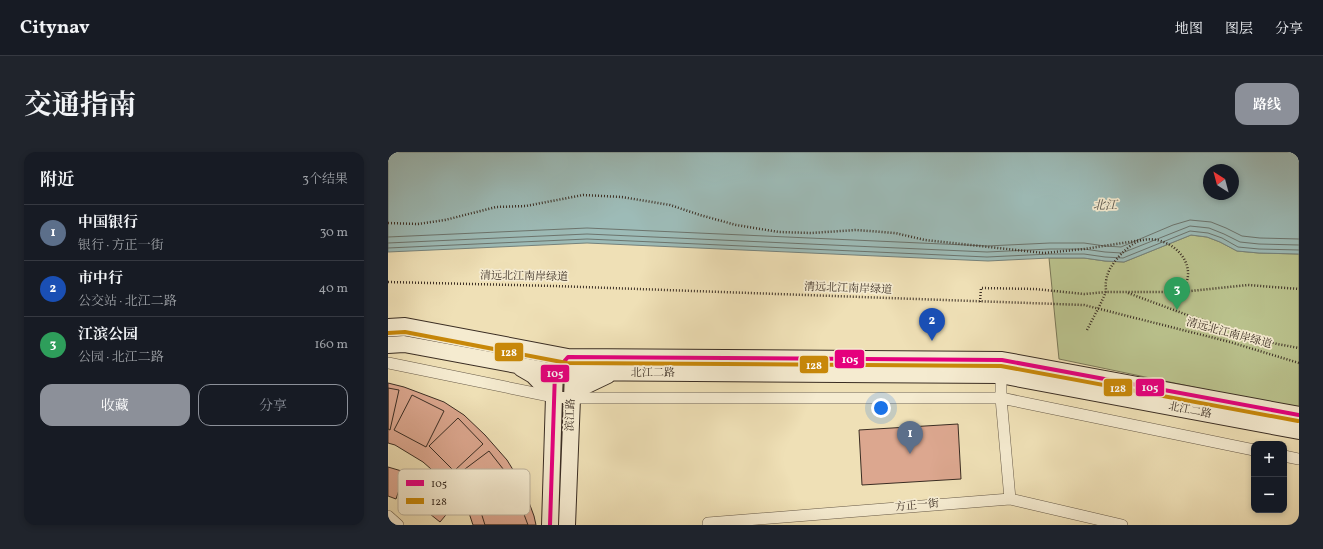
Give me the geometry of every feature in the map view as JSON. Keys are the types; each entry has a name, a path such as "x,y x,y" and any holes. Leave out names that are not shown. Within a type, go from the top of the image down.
{"main road":[{"name":"北江二路","path":"388,327 405,326 568,357 1001,367 1299,415"},
{"name":"北江二路","path":"388,345 404,344 555,372 613,373 1001,367 1299,431"},
{"path":"555,372 568,357"},
{"name":"滨江路","path":"567,525 573,372 568,357"},
{"path":"513,364 533,375 554,397"},
{"name":"滨江路","path":"550,525 555,372"},
{"path":"572,398 585,386 613,373"}],"street":[{"path":"388,363 554,397 1001,398 1251,449"},
{"path":"1001,367 1001,398 1010,499"},
{"path":"1287,457 1299,459"},
{"name":"方正一街","path":"708,524 1010,499 1122,525"},
{"path":"388,516 398,525"}],"path":[{"path":"388,223 418,224 445,220 496,207 526,206 583,195 622,197 670,204 700,215 736,225 779,232 810,233 856,230 895,233 925,240 1044,253 1149,240 1165,242 1184,258 1187,267 1187,281 1181,292"},
{"path":"1087,330 1106,292 1106,282 1110,267 1132,245 1142,240"},
{"name":"清远北江南岸绿道","path":"388,282 563,286 1084,305 1230,342 1299,363"},
{"path":"980,302 981,288 1035,289 1084,294 1106,292 1181,292 1248,285 1299,288"},
{"path":"1126,292 1190,316 1277,344 1299,348"}],"green space":[{"path":"1191,235 1207,237 1237,251 1299,254 1299,409 1059,359 1049,258 1084,258 1124,262"}],"water":[{"name":"北江","path":"388,152 1299,152 1299,254 1237,251 1207,237 1191,235 1124,262 1084,258 988,261 587,243 388,252"}],"building":[{"path":"388,383 404,387 444,402 464,415 485,435 507,460 513,469 431,469 423,462 395,445 388,443"},
{"path":"388,388 399,390 390,430 388,429"},
{"path":"412,395 444,411 426,447 394,430"},
{"path":"458,418 483,444 456,469 452,469 429,446"},
{"path":"958,424 961,479 862,485 859,430"},
{"path":"489,451 503,469 465,469"},
{"path":"388,467 398,470 398,493 396,499 388,496"},
{"path":"530,505 536,525 473,525 470,515 530,515"},
{"path":"431,515 446,515 440,522"},
{"path":"482,515 524,515 528,525 485,525"}],"transit line":[{"name":"128","path":"388,333 405,332 567,363 1001,366 1298,421"},
{"name":"105","path":"550,525 555,372 568,357 1002,360 1299,415"}],"place":[{"name":"江滨公园","path":"1177,310"},
{"name":"市中行","path":"932,341"},
{"name":"中国银行","path":"910,454"}]}
